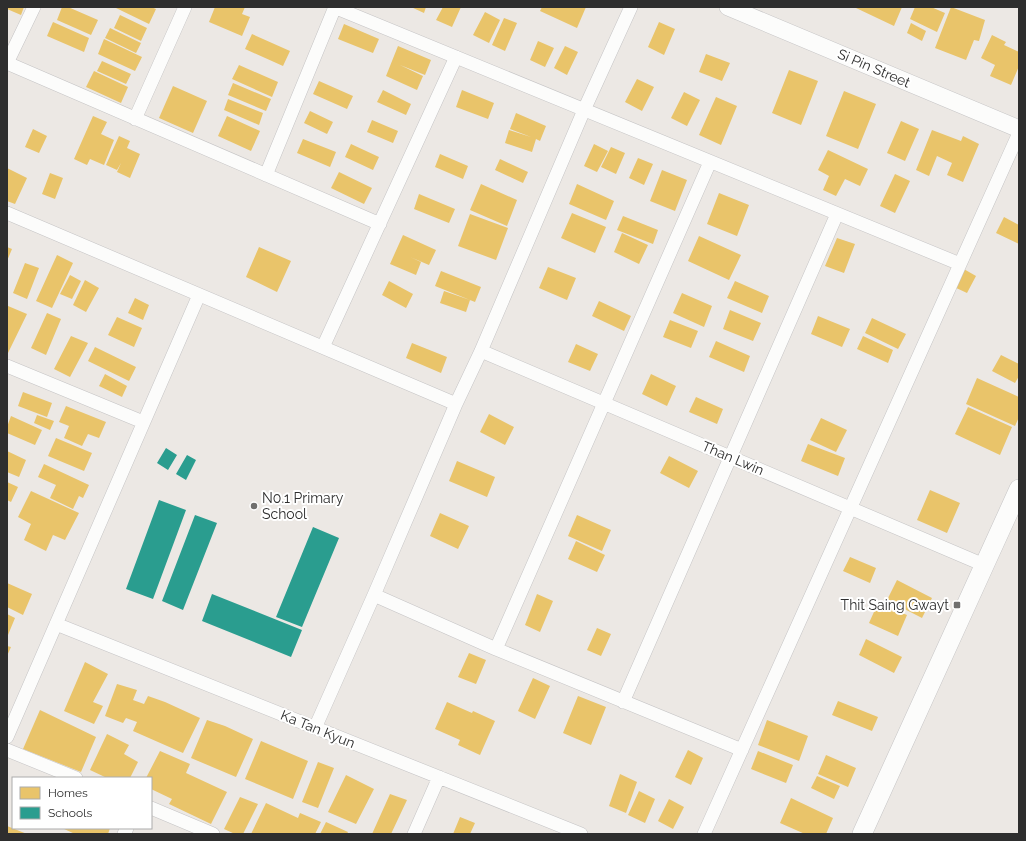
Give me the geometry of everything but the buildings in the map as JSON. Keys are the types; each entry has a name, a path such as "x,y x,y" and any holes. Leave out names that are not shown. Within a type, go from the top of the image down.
{"main road":[{"path":"862,834 1019,489"}],"street":[{"path":"34,7 7,63 380,224"},
{"path":"135,119 185,7"},
{"path":"266,175 335,7 960,264"},
{"path":"316,728 456,404 481,351 584,110 631,7"},
{"name":"Si Pin Street","path":"728,7 1019,129"},
{"path":"323,347 456,57"},
{"path":"704,834 1019,133"},
{"path":"496,648 710,162"},
{"path":"7,213 456,404"},
{"path":"623,702 837,214"},
{"path":"7,737 199,295"},
{"name":"Than Lwin","path":"481,351 984,565"},
{"path":"7,366 143,422"},
{"path":"374,595 623,702 742,750"},
{"name":"Ka Tan Kyun","path":"56,624 581,834"},
{"path":"7,750 74,777"},
{"path":"414,834 439,777"},
{"path":"152,808 213,834"}],"place":[{"name":"N0.1 Primary School","path":"254,506"},
{"name":"Thit Saing Gwayt","path":"957,605"}]}
